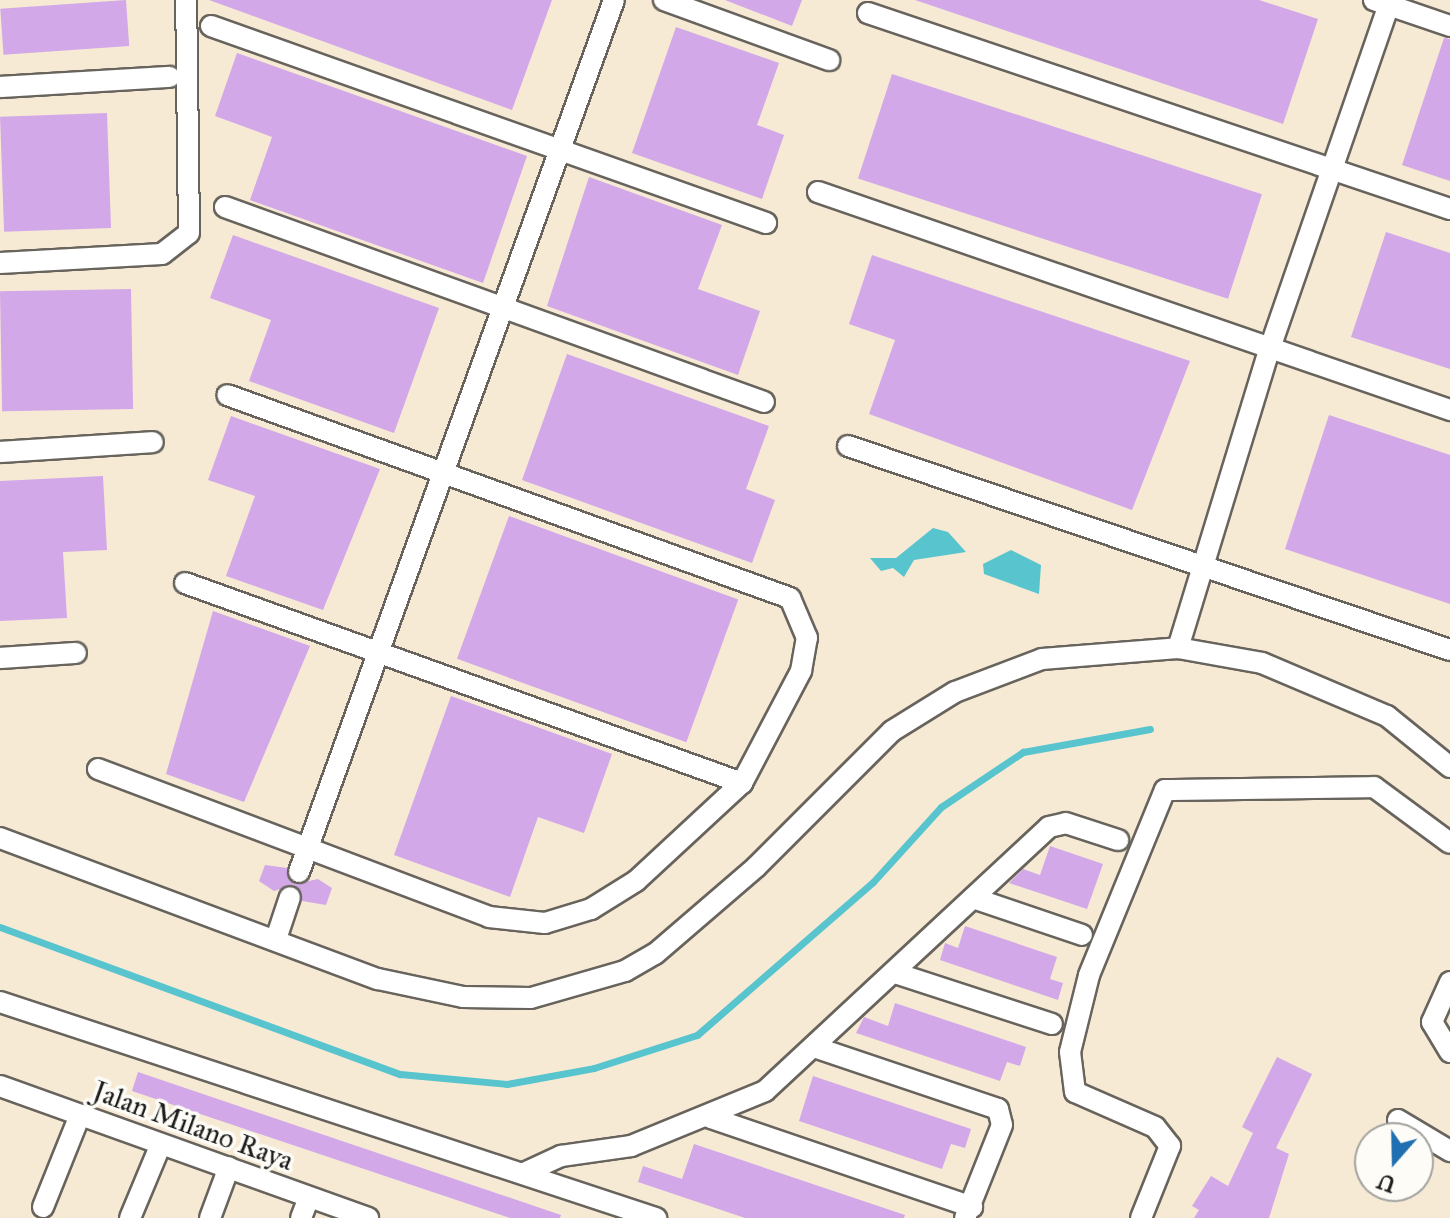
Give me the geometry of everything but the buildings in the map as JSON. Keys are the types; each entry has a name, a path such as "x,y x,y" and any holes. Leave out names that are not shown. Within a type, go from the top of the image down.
{"street":[{"path":"0,263 162,254 189,233 186,0"},
{"path":"299,872 614,0"},
{"path":"664,0 829,60"},
{"path":"1178,648 1270,348 1382,2 1450,26"},
{"path":"868,13 1330,165 1450,209"},
{"path":"211,26 766,223"},
{"path":"0,87 170,77"},
{"path":"818,192 1450,410"},
{"path":"225,207 764,402"},
{"path":"98,769 489,917 545,923 591,909 636,881 742,783 801,671 807,638 790,598 227,395"},
{"path":"0,452 153,442"},
{"path":"848,446 1450,650"},
{"path":"185,583 742,783"},
{"path":"0,838 378,979 463,997 531,998 625,971 681,936 892,731 955,692 1042,659 1178,648 1262,663 1387,716 1450,767"},
{"path":"0,658 76,653"},
{"path":"1141,1218 1170,1146 1155,1127 1075,1092 1070,1052 1089,975 1165,790 1374,787 1450,843"},
{"path":"524,1173 561,1156 631,1146 711,1118 765,1091 817,1048 1049,827 1066,823 1118,840"},
{"path":"276,939 290,897"},
{"path":"973,898 1082,935"},
{"path":"895,973 1052,1024"},
{"path":"1450,982 1432,1022 1450,1052"},
{"path":"0,1002 656,1218"},
{"path":"711,1118 968,1213 1002,1125 998,1109 817,1048"},
{"name":"Jalan Milano Raya","path":"2,1092 80,1115 368,1218"},
{"path":"43,1207 80,1115"},
{"path":"1398,1120 1450,1151"},
{"path":"130,1218 161,1144"},
{"path":"210,1218 229,1167"},
{"path":"301,1218 309,1197"}],"water":[{"path":"933,528 948,532 966,552 914,560 904,577 893,568 881,571 870,558 896,558"},
{"path":"1011,550 1041,565 1039,594 984,574 983,564"}],"waterway":[{"path":"0,927 400,1074 507,1084 594,1068 697,1035 873,882 941,807 1023,752 1150,729"}]}
